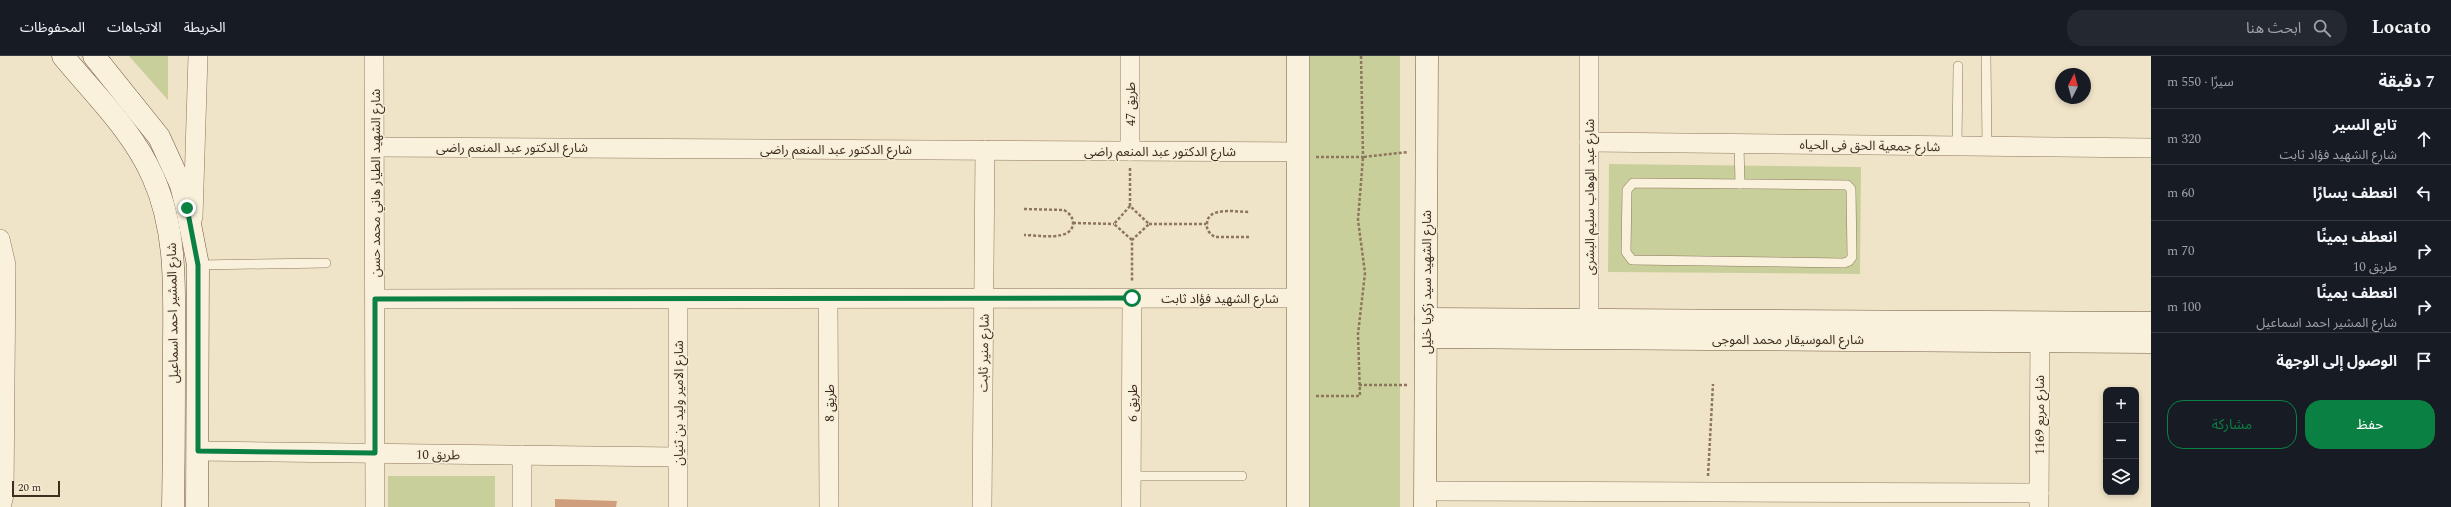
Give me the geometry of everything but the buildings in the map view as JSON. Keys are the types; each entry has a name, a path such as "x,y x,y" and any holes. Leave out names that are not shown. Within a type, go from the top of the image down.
{"street":[{"name":"شارع المشير احمد اسماعيل","path":"63,56 130,137 153,176 168,218 172,240 174,285 173,507"},
{"name":"شارع المشير احمد اسماعيل","path":"94,56 159,137 181,185 192,232 198,265 198,507"},
{"name":"شارع المشير احمد اسماعيل","path":"192,232 198,56"},
{"name":"شارع الشهيد الطيار هاني محمد حسن","path":"374,56 375,507"},
{"name":"طريق 47","path":"1130,56 1130,151"},
{"path":"1298,56 1298,507"},
{"name":"شارع الشهيد سيد زكريا خليل","path":"1425,499 1427,56"},
{"name":"شارع عبد الوهاب سليم البشرى","path":"1589,56 1590,329"},
{"name":"شارع جمعية الحق فى الحياه","path":"1589,142 2151,148"},
{"name":"شارع الدكتور عبد المنعم راضى","path":"375,147 1130,151 1298,154"},
{"name":"شارع منير ثابت","path":"982,507 985,150"},
{"path":"0,239 6,265 3,334 4,495 1,507"},
{"name":"شارع الامير وليد بن ثنيان","path":"678,298 678,507"},
{"name":"طريق 6","path":"1131,507 1132,298"},
{"name":"شارع الشهيد فؤاد ثابت","path":"375,299 1298,298"},
{"name":"طريق 8","path":"828,299 829,507"},
{"name":"شارع الموسيقار محمد الموجى","path":"2040,332 2151,323"},
{"name":"شارع الموسيقار محمد الموجى","path":"1426,328 2040,332 2151,342"},
{"name":"شارع مربع 1169","path":"2039,500 2040,332"},
{"name":"طريق 10","path":"198,451 678,457"},
{"path":"522,455 522,507"},
{"path":"1425,499 1707,492 1752,500 2039,500"}],"lane":[{"path":"1986,56 1987,147"},
{"path":"1957,146 1958,66"},
{"path":"1739,144 1740,184"},
{"path":"1636,183 1740,184 1850,186 1851,259 1844,262 1636,260 1626,256 1627,190 1630,185 1636,183"},
{"path":"198,265 326,263"},
{"path":"1131,476 1242,476"}],"path":[{"path":"1297,396 1360,396 1358,334 1365,274 1358,220 1363,157 1361,56"},
{"path":"1114,224 1130,206 1130,151"},
{"path":"1298,154 1363,157 1426,152"},
{"path":"1130,206 1149,224"},
{"path":"1024,209 1064,210 1072,217 1073,223 1070,230 1064,235 1024,235"},
{"path":"1249,212 1216,212 1209,217 1206,224 1208,230 1215,237 1249,237"},
{"path":"1073,223 1114,224 1132,240"},
{"path":"1132,298 1132,240 1149,224 1206,224"},
{"path":"1707,492 1713,384"},
{"path":"1359,385 1426,385"}],"green space":[{"path":"129,56 168,56 168,100"},
{"path":"1310,56 1400,56 1400,507 1310,507"},
{"path":"1609,164 1861,167 1860,274 1608,272"},
{"path":"388,476 495,476 495,507 388,507"}],"route":[{"path":"187,208 198,265 198,451 375,453 375,299 1132,298"}]}
